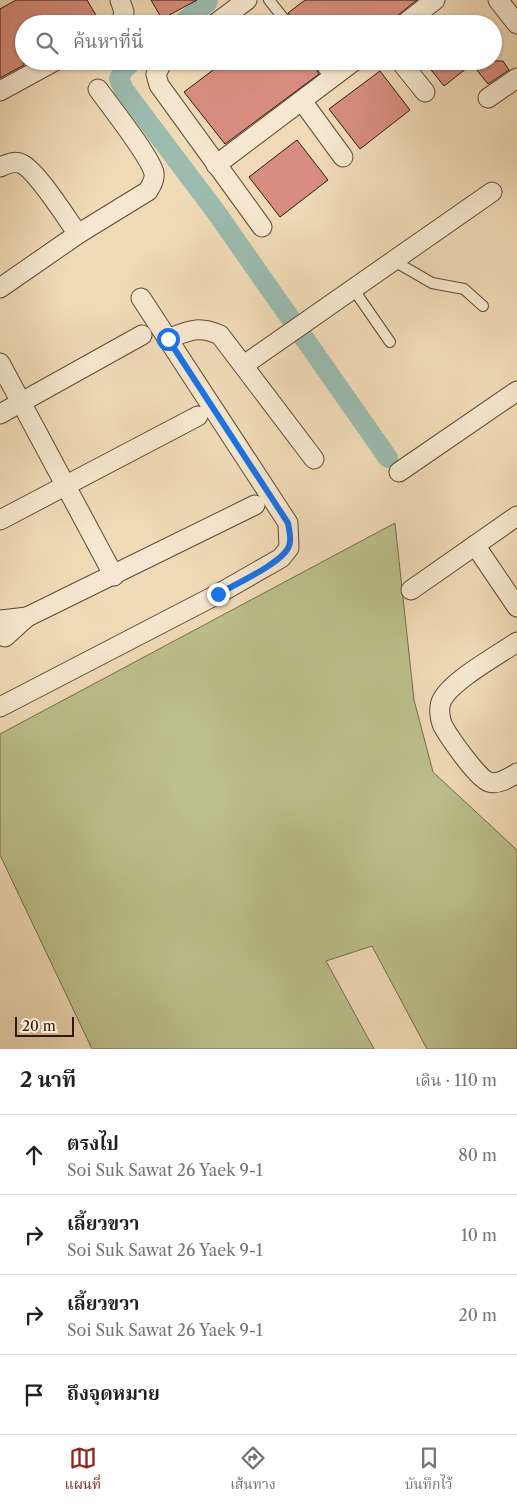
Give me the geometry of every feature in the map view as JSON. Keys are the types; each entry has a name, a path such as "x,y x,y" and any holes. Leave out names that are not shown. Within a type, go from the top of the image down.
{"street":[{"path":"120,0 123,15"},
{"path":"227,15 248,0"},
{"path":"416,15 435,0"},
{"path":"498,0 517,24"},
{"path":"0,91 38,70"},
{"path":"158,70 156,74 159,86 262,227"},
{"path":"216,165 342,70"},
{"path":"407,70 425,92"},
{"path":"488,98 517,78"},
{"path":"0,288 78,234 148,191 152,184 154,174 146,158 98,89"},
{"path":"302,101 342,157"},
{"path":"0,167 10,162 22,164 32,173 78,234"},
{"path":"244,365 492,192"},
{"path":"0,707 218,594 280,558 289,548 288,523 141,298"},
{"path":"168,339 194,329 206,329 220,335 314,459"},
{"path":"0,414 142,335"},
{"path":"0,363 114,576"},
{"path":"399,472 517,391"},
{"path":"0,520 198,416"},
{"path":"2,629 114,576 255,505"},
{"path":"412,590 517,516"},
{"path":"474,546 517,607"},
{"path":"517,642 450,688 441,702 440,712 442,725 480,777 489,782 499,782 517,773"}],"lane":[{"path":"269,0 281,15"},
{"path":"324,70 331,79"},
{"path":"394,260 432,283 464,289 483,306"},
{"path":"354,290 390,342"}],"green space":[{"path":"395,523 414,700 433,772 517,850 517,1049 427,1049 372,946 326,961 374,1049 92,1049 0,855 0,734"}],"building":[{"path":"16,0 87,0 96,15 15,15 15,70 0,78 0,9"},
{"path":"151,0 197,0 169,15 160,15"},
{"path":"305,0 417,0 398,15 289,15 288,13"},
{"path":"503,61 509,70 488,84 477,70 502,70"},
{"path":"213,70 317,70 319,74 225,144 184,92"},
{"path":"431,70 464,70 444,86"},
{"path":"380,71 410,110 360,149 329,109"},
{"path":"297,140 328,180 280,217 249,177"}],"waterway":[{"path":"192,15 208,0"},
{"path":"123,70 119,79 124,90 216,212 388,458"}],"route":[{"path":"168,339 288,523 289,548 280,558 218,594"}]}
